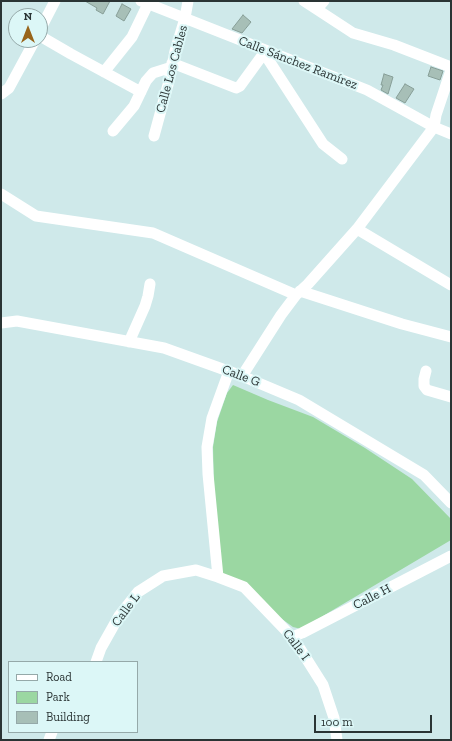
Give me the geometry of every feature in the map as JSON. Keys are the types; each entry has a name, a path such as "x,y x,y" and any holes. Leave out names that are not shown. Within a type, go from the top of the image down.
{"street":[{"path":"48,15 55,1"},
{"name":"Calle Los Cables","path":"154,136 175,51 185,18 188,1"},
{"path":"304,1 321,5 353,33 394,44 451,67"},
{"path":"104,72 132,37 144,2"},
{"name":"Calle Sánchez Ramírez","path":"144,2 262,50 367,90 434,128 451,134"},
{"path":"48,41 141,92"},
{"path":"1,94 9,88 31,48"},
{"path":"113,131 134,106 146,81 153,73 172,65 236,88 240,86 262,50 323,144 342,159"},
{"path":"242,376 281,315 298,293 308,284 357,229 434,128 436,114 451,70"},
{"path":"1,194 36,216 153,233 298,293 402,324 451,336"},
{"path":"357,229 451,285"},
{"path":"129,342 145,306 150,284"},
{"name":"Calle G","path":"1,323 17,321 164,348 242,376 299,400 418,471 424,475 451,503"},
{"path":"426,371 424,386 427,390 451,397"},
{"path":"218,577 208,474 207,447 212,418 229,372"},
{"name":"Calle H","path":"292,637 451,556"},
{"name":"Calle L","path":"96,661 101,648 119,616 138,592 163,576 196,570 218,577"},
{"name":"Calle I","path":"218,577 244,587 292,637 323,685 334,718 337,740"}],"green space":[{"path":"233,385 313,417 365,448 412,479 451,519 451,540 301,629 293,627 221,575 214,490 213,447 217,422 227,393"}],"building":[{"path":"85,1 110,1 103,14 96,10 97,8"},
{"path":"122,4 131,9 124,21 116,16"},
{"path":"243,15 251,22 242,33 232,29"},
{"path":"431,67 443,71 440,80 428,76"},
{"path":"384,74 393,77 388,94 381,90"},
{"path":"405,84 414,89 405,103 396,98"}]}
